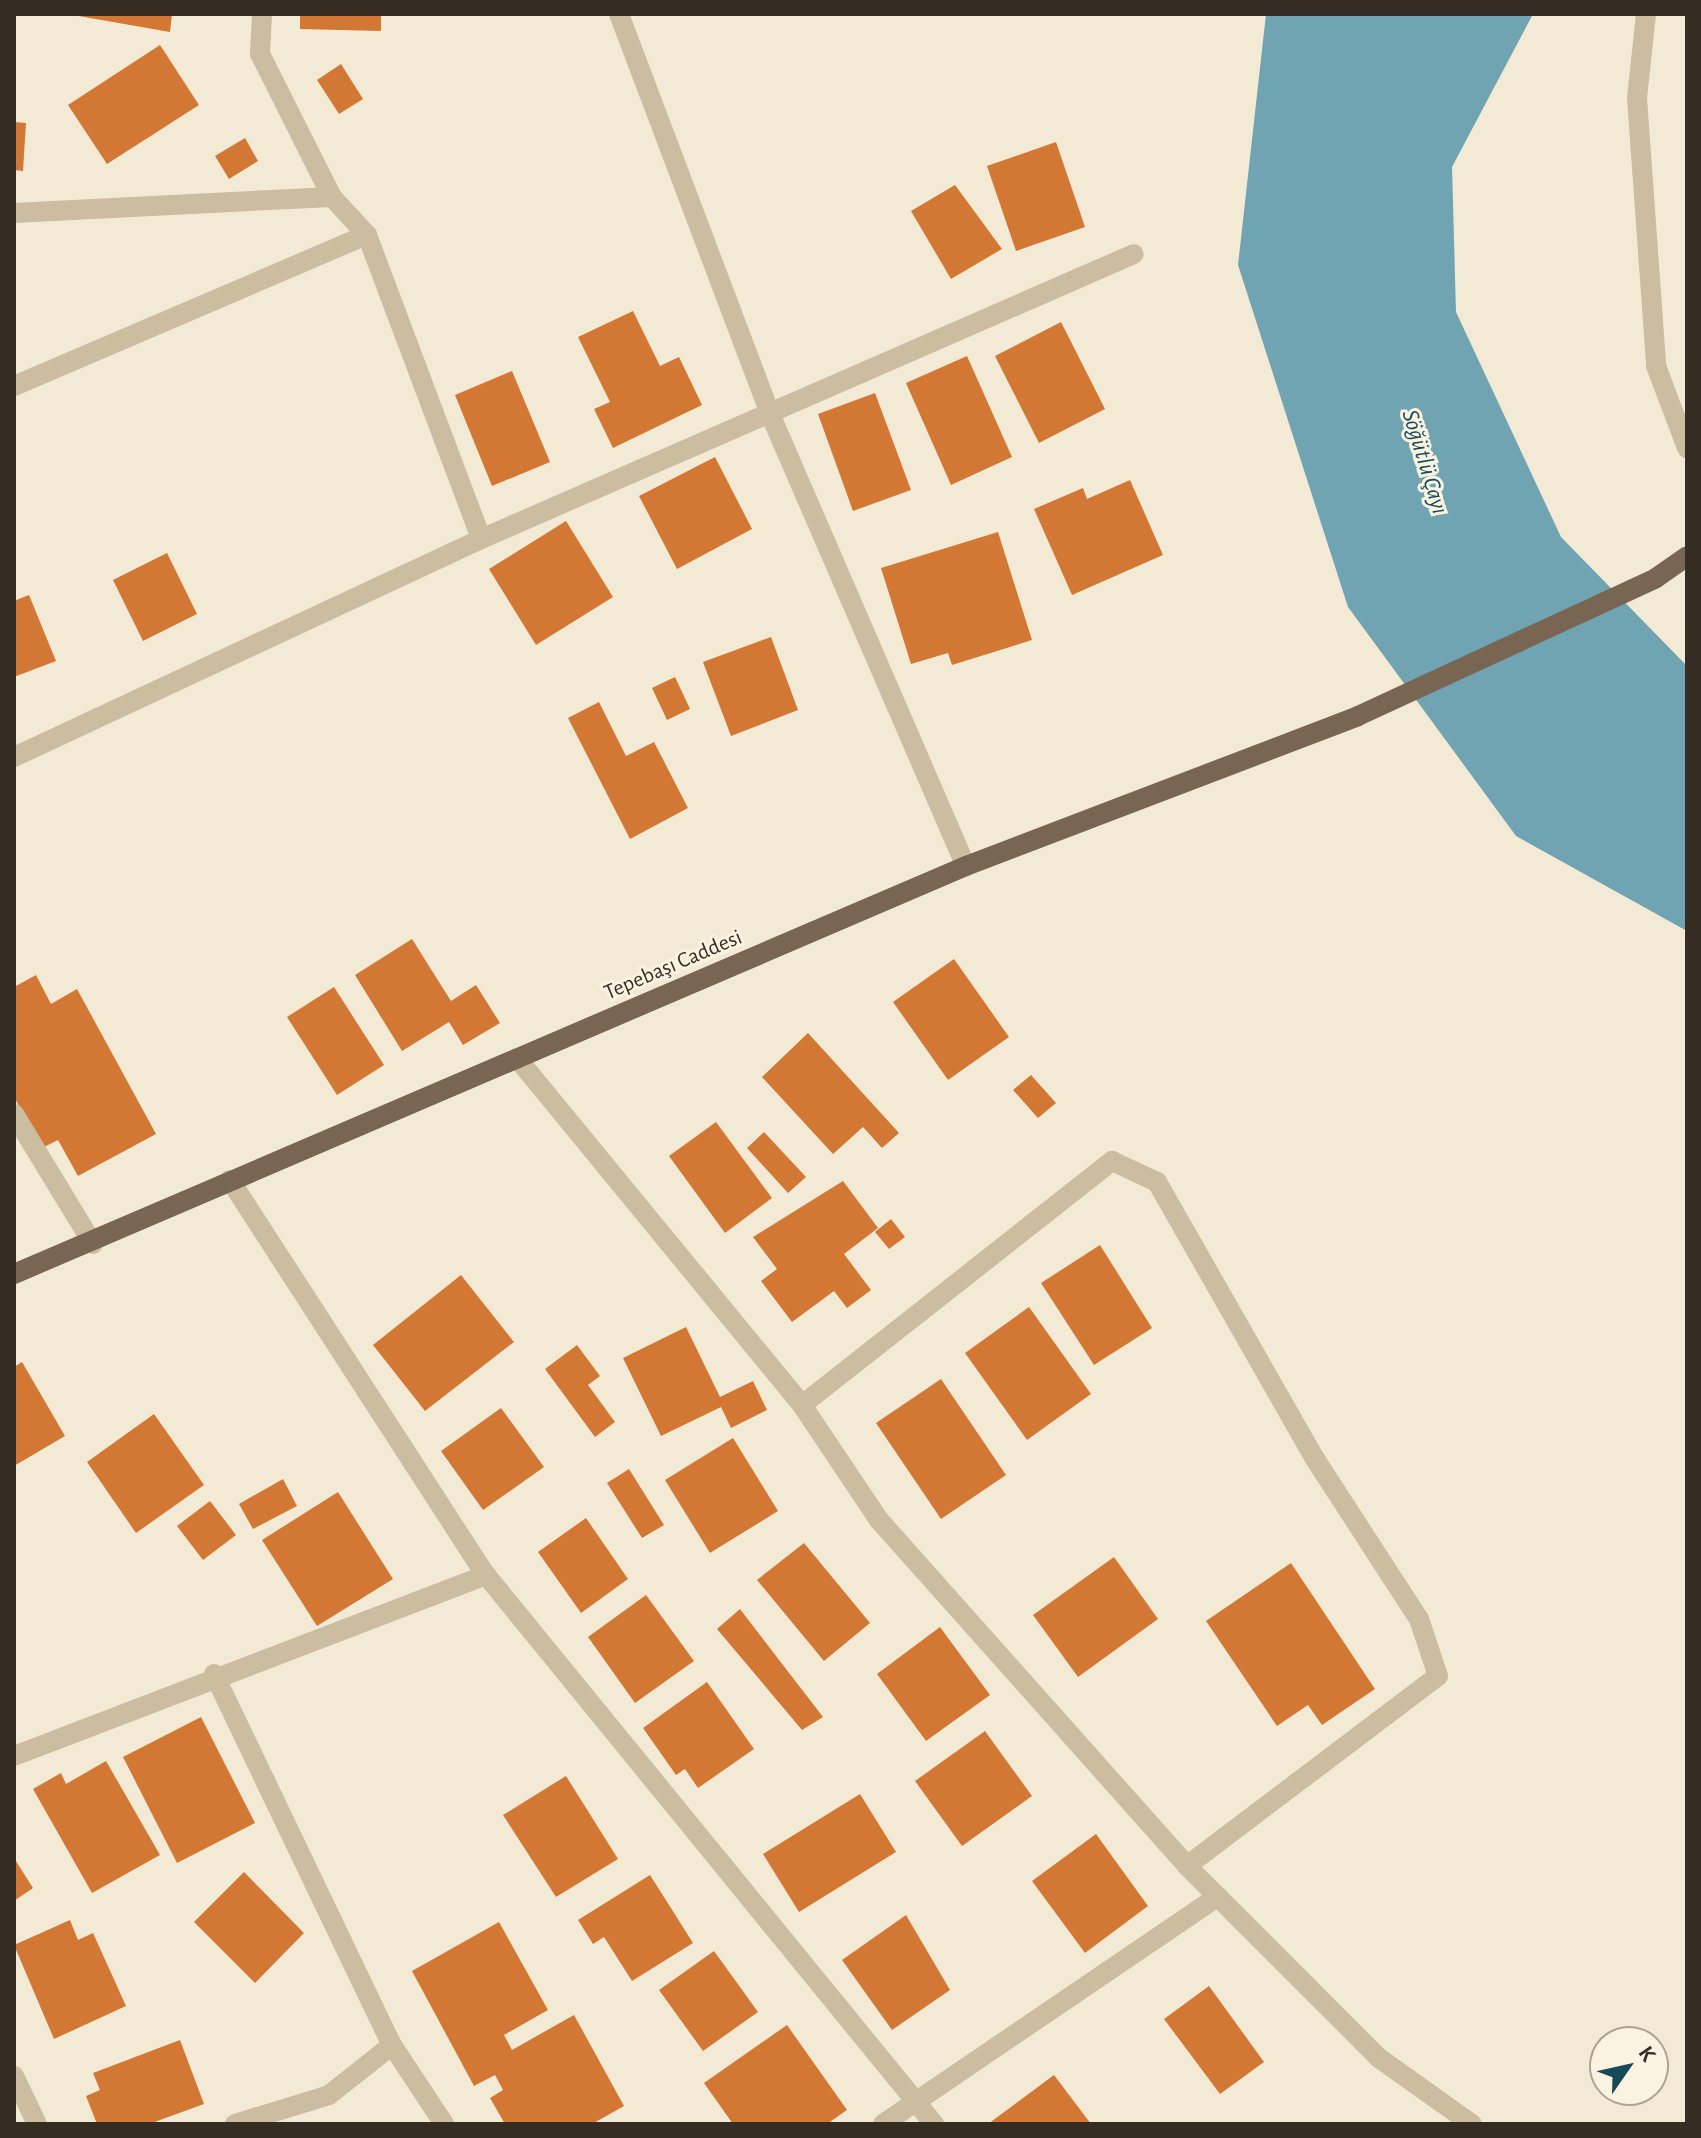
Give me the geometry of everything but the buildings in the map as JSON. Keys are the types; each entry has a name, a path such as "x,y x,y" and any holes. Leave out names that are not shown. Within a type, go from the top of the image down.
{"main road":[{"name":"Tepebaşı Caddesi","path":"14,1274 93,1244 230,1180 966,866 1358,716 1656,578 1687,556"}],"street":[{"path":"262,14 260,54 332,197 367,235 481,539"},
{"path":"619,14 771,416 966,866"},
{"path":"1646,14 1637,98 1656,366 1687,448"},
{"path":"14,213 332,197"},
{"path":"14,386 367,235"},
{"path":"14,757 481,539 771,416 1134,254"},
{"path":"517,1058 802,1405 879,1520 1187,1866 1379,2058 1472,2124"},
{"path":"14,1114 93,1244"},
{"path":"802,1405 1112,1161 1157,1182 1315,1459 1419,1619 1438,1676 1187,1866"},
{"path":"230,1180 486,1575 588,1708 934,2124"},
{"path":"14,1756 214,1674 486,1575"},
{"path":"214,1674 392,2045 444,2124"},
{"path":"883,2124 919,2104 1218,1896"},
{"path":"235,2124 329,2095 392,2045"},
{"path":"14,2076 37,2124"}],"water":[{"name":"Söğütlü Çayı","path":"1266,14 1533,14 1452,167 1456,312 1561,537 1687,666 1687,931 1516,836 1348,607 1238,265"}]}
